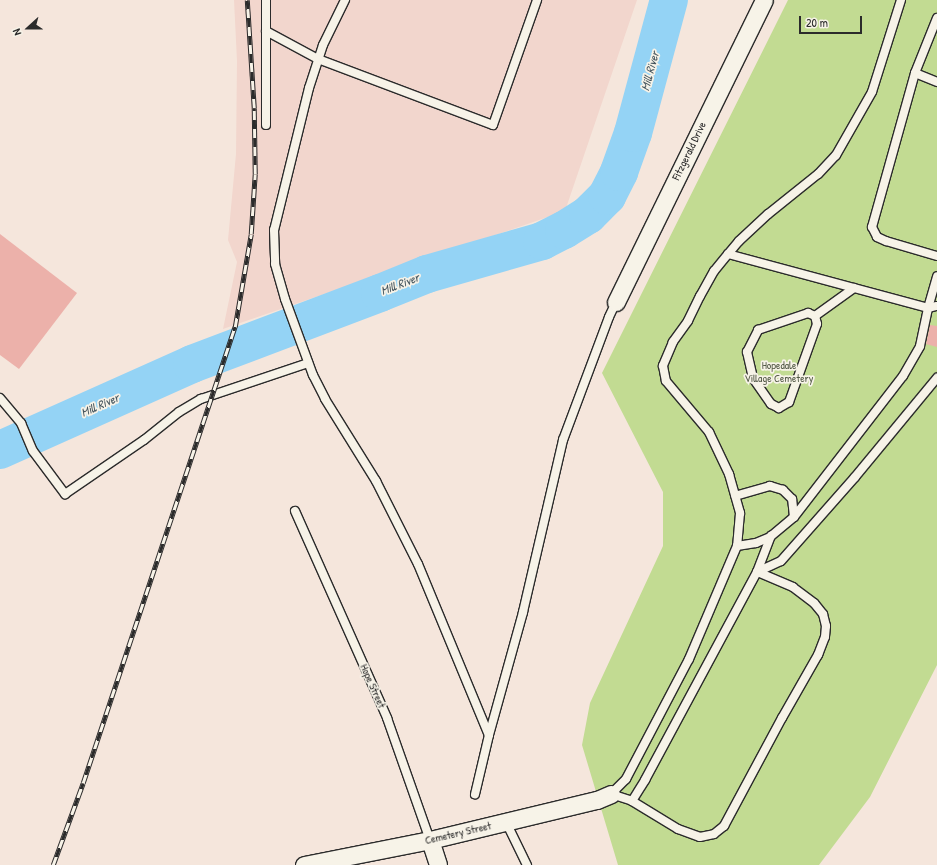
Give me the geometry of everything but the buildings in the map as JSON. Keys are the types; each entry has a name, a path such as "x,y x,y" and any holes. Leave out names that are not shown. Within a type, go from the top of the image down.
{"street":[{"name":"Fitzgerald Drive","path":"616,302 764,0"},
{"name":"Cemetery Street","path":"304,865 430,840 597,800 611,794"},
{"name":"Hope Street","path":"430,840 438,865"}],"lane":[{"path":"266,0 266,125"},
{"path":"346,0 330,30 318,59 274,230 275,264 285,299 306,359 325,399 376,481 418,564 489,735"},
{"path":"266,31 318,59 493,125 537,0"},
{"path":"757,572 793,587 814,603 823,614 826,626 825,637 818,655 724,826 714,834 700,837 678,829 632,801 611,794 626,779 689,659 737,546 740,513 729,474 709,432 666,381 663,366 672,342 688,322 714,271 739,241 768,214 818,174 836,154 872,92 900,0"},
{"path":"937,18 915,73 872,226 877,237 937,256"},
{"path":"915,73 937,82"},
{"path":"728,254 928,308 937,306"},
{"path":"737,546 756,543 770,536 794,517 903,376 920,346 937,276"},
{"path":"815,316 854,288"},
{"path":"475,794 489,735 523,612 564,440 609,317 616,302"},
{"path":"808,313 815,316 817,324 790,402 779,408 770,404 754,378 747,352 749,346 758,330 808,313"},
{"path":"0,398 21,423 33,451 65,494 144,440 180,412 201,399 306,359"},
{"path":"757,572 781,561 855,478 937,378"},
{"path":"735,496 770,486 783,490 792,499 794,517"},
{"name":"Hope Street","path":"296,511 388,718 430,840"},
{"path":"632,801 649,773 757,572 770,536"},
{"path":"506,822 527,865"}],"shaded area":[{"path":"234,0 637,0 565,211 223,329 237,262 228,240 236,154 237,61"}],"green space":[{"name":"Hopedale Village Cemetery","path":"788,0 937,0 937,665 870,797 819,865 618,865 582,745 590,703 663,546 663,492 602,373"}],"waterway":[{"name":"Mill River","path":"0,450 192,364 427,274 542,241 564,230 588,215 607,196 619,172 633,133 669,0"}],"railway":[{"path":"53,865 83,783 235,327 251,234 255,174 254,108 247,0"}]}
